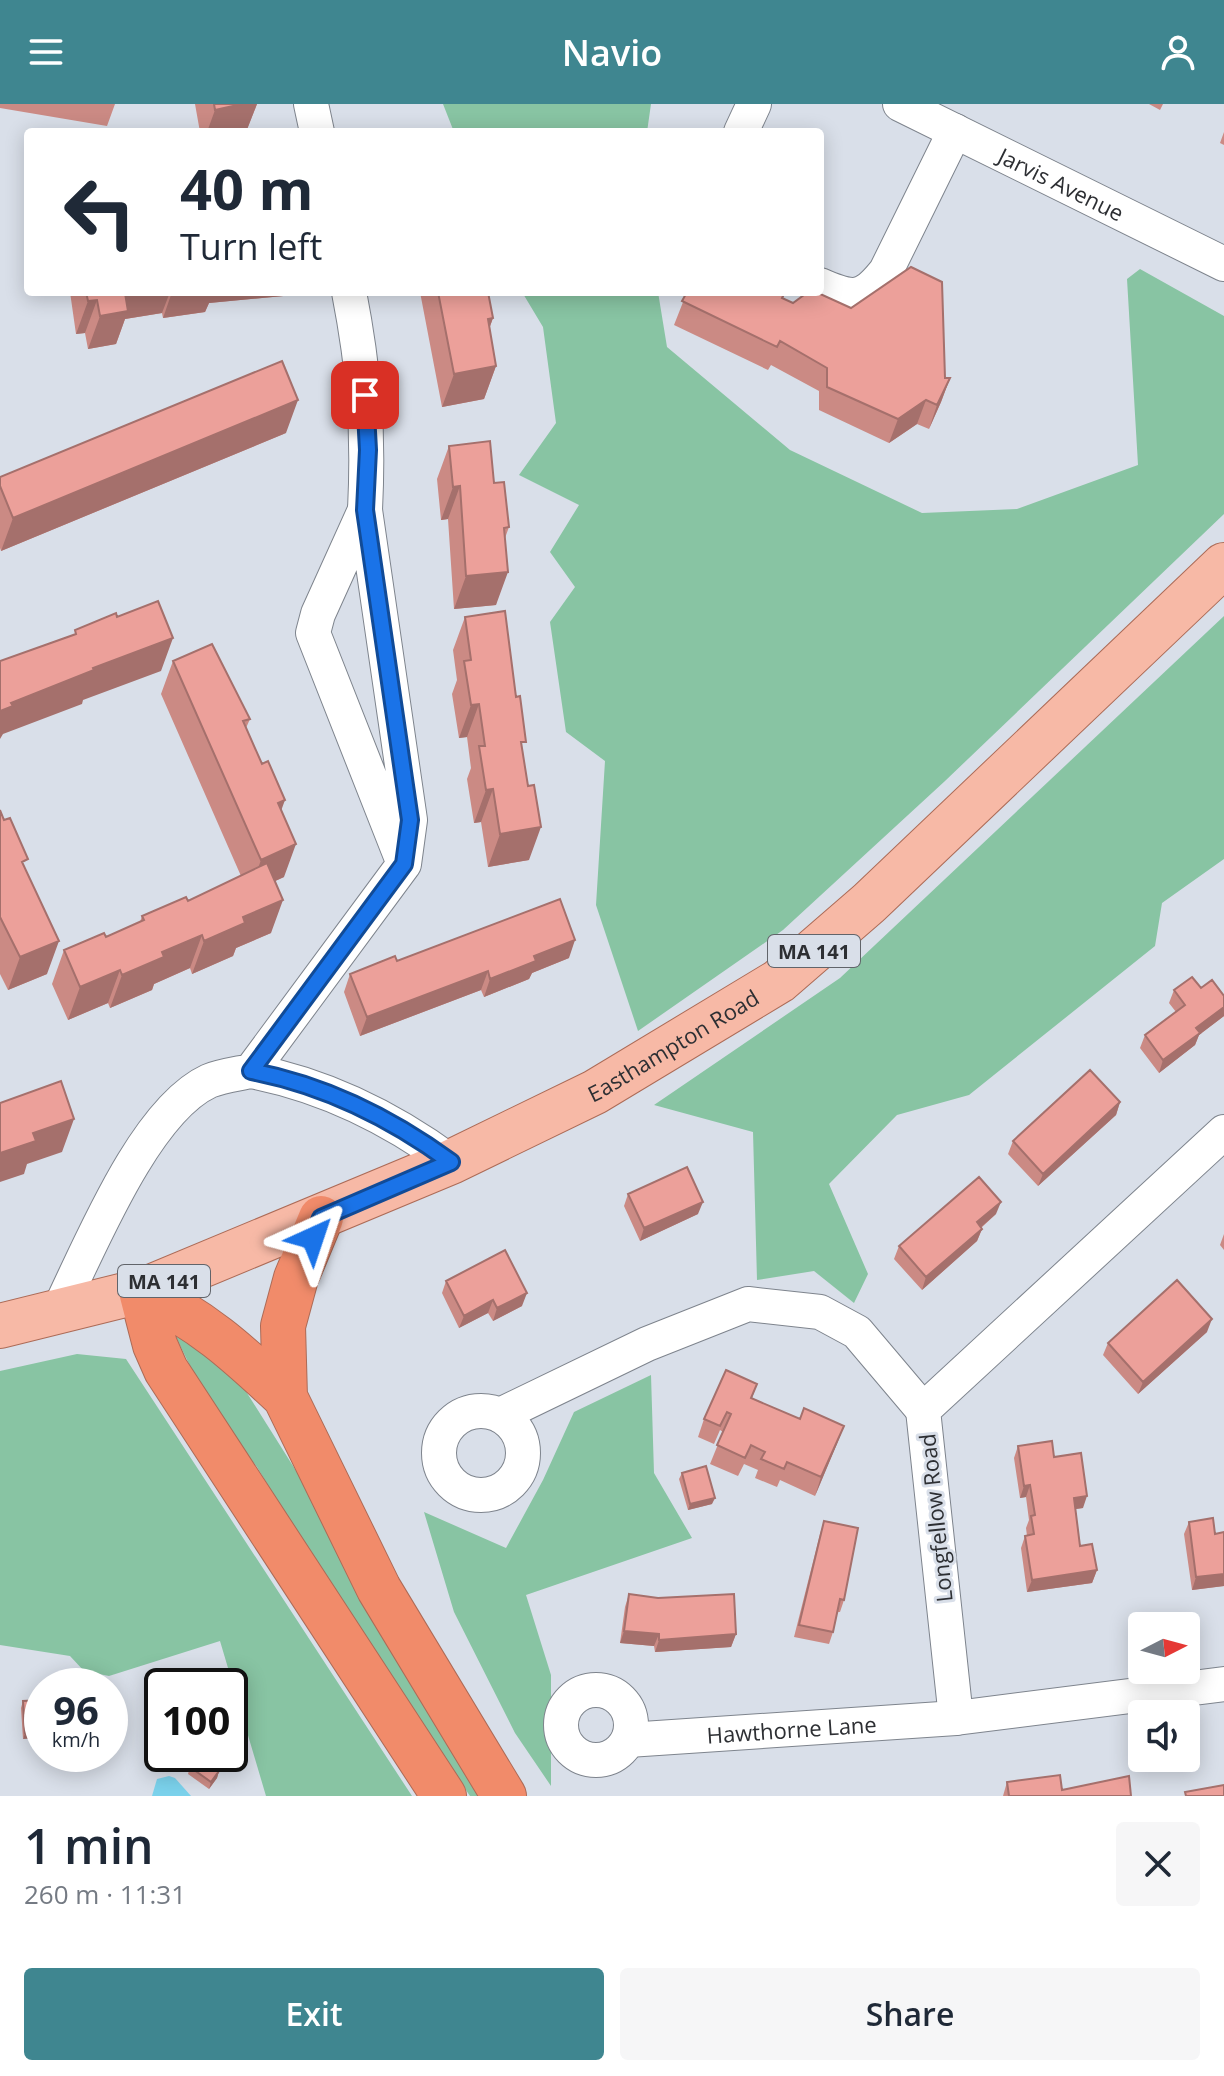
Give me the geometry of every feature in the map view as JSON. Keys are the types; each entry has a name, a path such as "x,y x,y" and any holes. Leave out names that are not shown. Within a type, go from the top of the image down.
{"highway":[{"path":"285,1397 283,1326 296,1278 321,1218"},
{"path":"141,1291 186,1312 234,1349 285,1397 379,1589 504,1796"},
{"path":"141,1291 155,1345 166,1370 444,1796"}],"main road":[{"name":"Easthampton Road","path":"0,1326 141,1291 451,1162 595,1092 779,981 881,892 1224,565"}],"street":[{"path":"311,104 316,128"},
{"path":"743,128 754,104"},
{"name":"Jarvis Avenue","path":"900,104 1224,264"},
{"path":"824,287 841,294 863,294 871,289 886,271 955,131"},
{"path":"251,1071 404,864 410,820 365,510 368,450 364,368 350,296"},
{"path":"365,510 318,614 313,633 404,864"},
{"path":"58,1312 126,1174 167,1118 189,1094 210,1081 251,1071 323,1089 421,1140 451,1162"},
{"name":"Longfellow Road","path":"956,1718 923,1410 1224,1132"},
{"path":"500,1415 647,1344 748,1304 820,1312 857,1332 923,1410"},
{"path":"956,1718 1224,1684"},
{"name":"Hawthorne Lane","path":"628,1740 956,1718"}],"green space":[{"path":"443,104 651,104 648,128 452,128"},
{"path":"1140,269 1224,316 1224,514 945,781 783,930 638,1031 596,905 605,761 566,732 550,622 575,587 550,552 579,505 519,475 556,423 543,327 524,296 659,296 667,347 790,450 922,513 1017,509 1138,465 1127,279"},
{"path":"1224,616 1224,859 1162,903 1155,946 969,1095 897,1115 829,1184 868,1274 854,1303 814,1271 757,1280 753,1132 654,1105 840,978"},
{"path":"175,1335 230,1366 305,1485 488,1796 470,1796 326,1582 257,1467 206,1399"},
{"path":"77,1354 126,1359 412,1796 266,1796 248,1735 248,1668 228,1668 220,1641 128,1670 81,1668 70,1656 0,1645 0,1371"},
{"path":"651,1375 654,1473 692,1538 526,1595 551,1675 551,1786 515,1733 454,1612 424,1512 506,1548 543,1480 574,1412"}],"water":[{"path":"175,1778 191,1796 152,1796 157,1779"}],"building":[{"path":"214,104 242,104 215,110"},
{"path":"911,267 942,282 945,378 950,378 937,405 926,400 898,419 827,387 827,368 780,341 777,347 682,301 685,296 783,296 793,303 803,296 824,296 851,308"},
{"path":"87,296 126,296 128,311 100,316 97,300 88,301"},
{"path":"439,296 489,296 493,318 488,319 496,366 454,374"},
{"path":"282,361 298,400 13,518 0,486 0,477"},
{"path":"490,441 494,483 504,482 509,527 504,528 508,572 466,576 460,486 453,487 449,446"},
{"path":"158,601 173,638 93,668 11,703 13,706 0,711 0,661 76,634 75,630 116,613 117,617"},
{"path":"505,611 516,697 520,696 526,742 521,742 528,786 534,785 541,827 500,834 493,789 486,790 479,746 485,746 479,704 471,705 464,661 471,660 465,617"},
{"path":"212,644 250,719 243,721 262,764 268,761 285,800 278,803 296,844 261,860 173,661"},
{"path":"0,810 4,820 10,818 28,859 22,862 59,941 20,957 0,917"},
{"path":"267,863 283,900 243,917 245,923 204,941 202,935 162,952 164,957 122,975 120,970 80,987 64,950 104,933 106,937 144,920 142,916 186,897 188,901"},
{"path":"560,899 575,940 534,956 536,961 490,979 488,971 367,1017 350,974 395,956 397,961"},
{"path":"1192,977 1201,988 1212,980 1224,996 1224,1007 1196,1028 1200,1033 1163,1060 1145,1035 1185,1005 1174,990"},
{"path":"1090,1070 1120,1102 1043,1174 1013,1141"},
{"path":"61,1081 74,1119 33,1133 36,1141 0,1153 0,1103"},
{"path":"687,1167 703,1202 644,1228 628,1194"},
{"path":"979,1177 1001,1202 977,1222 982,1229 926,1277 899,1246"},
{"path":"505,1250 527,1293 497,1308 493,1300 464,1316 446,1281"},
{"path":"1177,1280 1212,1319 1143,1382 1108,1343"},
{"path":"726,1370 757,1384 751,1398 800,1419 804,1408 844,1426 821,1477 787,1462 784,1469 761,1459 765,1452 751,1445 745,1458 717,1445 731,1414 727,1412 720,1426 704,1419"},
{"path":"1052,1441 1054,1457 1081,1453 1087,1496 1074,1498 1080,1546 1092,1544 1097,1570 1032,1580 1025,1536 1034,1534 1031,1516 1035,1515 1030,1485 1024,1486 1018,1446"},
{"path":"706,1466 715,1498 690,1504 682,1473"},
{"path":"1213,1518 1215,1534 1224,1532 1224,1574 1196,1577 1189,1522"},
{"path":"824,1521 858,1528 844,1600 840,1599 833,1632 799,1625"},
{"path":"629,1594 658,1598 734,1594 736,1634 659,1640 659,1634 624,1631"},
{"path":"197,1772 218,1772 211,1782"},
{"path":"1060,1775 1062,1790 1129,1776 1131,1796 1009,1796 1007,1782"},
{"path":"1224,1785 1224,1796 1186,1796 1185,1792"}],"route":[{"path":"313,1238 321,1218 451,1162 421,1140 323,1089 290,1078 251,1071 404,864 410,820 365,510 368,450 365,395"}]}
